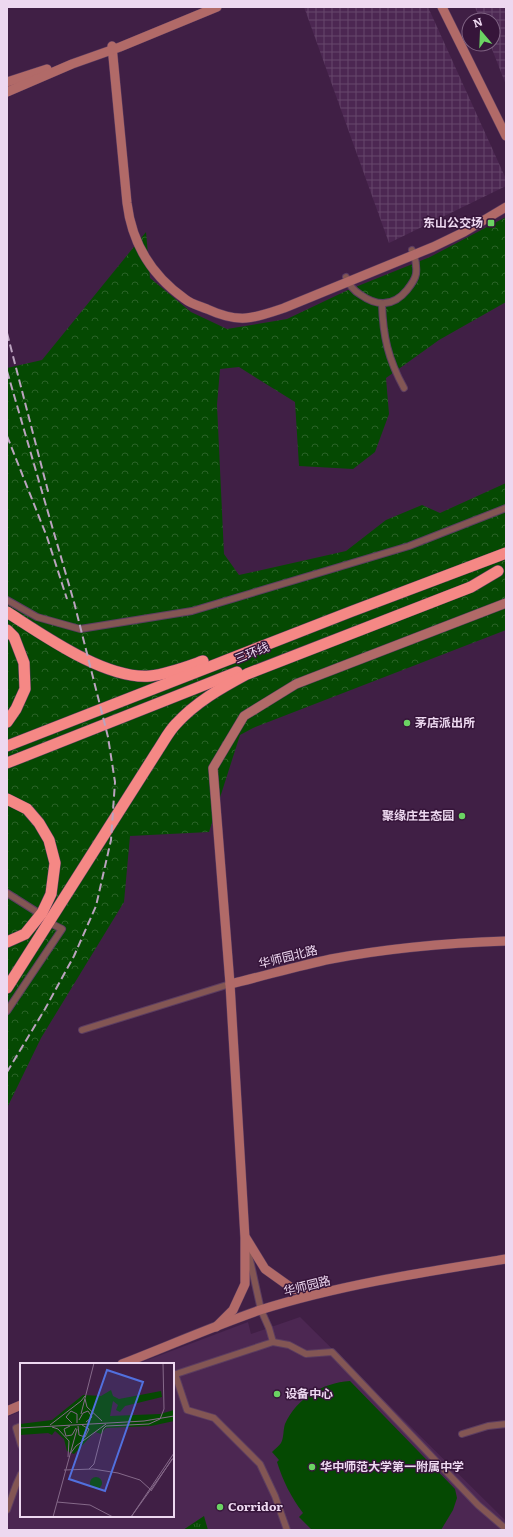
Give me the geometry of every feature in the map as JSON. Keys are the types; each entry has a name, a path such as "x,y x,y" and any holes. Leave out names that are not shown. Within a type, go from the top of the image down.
{"highway":[{"name":"三环线","path":"7,746 350,612 506,553"},
{"name":"三环线","path":"7,763 502,569"},
{"path":"7,770 471,587 502,569"},
{"path":"7,612 73,652 109,669 132,675 150,676 177,670 350,612"},
{"path":"7,630 14,637 24,663 25,689 16,709 7,722"},
{"path":"7,988 175,725 199,702 248,674"},
{"path":"7,799 27,809 39,823 49,840 55,863 51,894 42,913 25,934 7,942"}],"street":[{"path":"114,47 208,7"},
{"path":"7,89 217,7"},
{"path":"442,7 506,136"},
{"path":"446,7 506,124"},
{"path":"114,47 134,217 145,247 153,262 166,276 189,296 225,312 245,313 264,310 347,279 464,232 506,207"},
{"path":"7,82 68,64"},
{"path":"7,93 68,64"},
{"path":"413,252 461,228 506,201"},
{"path":"347,279 356,292 366,299 375,303 385,304 397,299 411,285 416,276 413,252"},
{"path":"382,304 386,345 395,372 404,388"},
{"path":"7,600 37,617 80,629 192,611 409,546 506,508"},
{"path":"216,1327 234,1310 245,1284 245,1238 230,984 214,768 244,716 296,684 506,603"},
{"path":"7,893 37,912"},
{"path":"7,1011 62,929 54,925"},
{"name":"华师园北路","path":"82,1030 230,984 330,960 387,950 452,943 506,942"},
{"path":"245,1238 265,1269 293,1289 323,1293"},
{"path":"245,1238 261,1310 274,1342"},
{"name":"华师园路","path":"125,1363 261,1310 323,1293 421,1273 506,1259"},
{"path":"287,1530 275,1496 260,1464 214,1418 187,1410 174,1374 274,1342 289,1345 306,1354 332,1352 478,1505 506,1529"},
{"path":"7,1411 20,1405"},
{"path":"462,1434 488,1426 506,1424"},
{"path":"20,1426 16,1428 20,1442"},
{"path":"7,1510 20,1476"}],"shaded area":[{"path":"304,7 428,7 506,179 506,186 389,243"},
{"path":"475,7 506,7 506,85 493,52 501,52 501,12 477,12"},
{"name":"华中师范大学第一附属中学","path":"300,1317 506,1521 506,1530 7,1530 7,1417 20,1411 20,1517 174,1517 174,1363 140,1363 248,1322 251,1334"}],"green space":[{"path":"506,217 506,302 439,340 386,378 389,414 375,452 353,469 299,466 295,402 239,367 220,369 217,405 224,554 239,575 346,551 386,520 422,505 440,513 506,483 506,630 253,728 240,735 209,832 130,836 124,902 41,1038 7,1108 7,368 42,360 146,232 150,278 191,312 227,329 287,319 348,290 430,257"},
{"path":"350,1381 455,1489 457,1498 453,1510 441,1530 312,1530 299,1517 303,1513 291,1495 285,1482 277,1462 279,1460 272,1452 281,1443 285,1424 290,1415 303,1399 330,1385"},
{"path":"204,1516 208,1530 183,1530"}],"railway":[{"path":"7,333 49,495"},
{"path":"7,371 74,602 108,737 115,782 111,840 96,906 74,956 45,1009 7,1072"},
{"path":"7,436 47,537 67,599"}],"place":[{"name":"东山公交场","path":"491,223"},
{"name":"茅店派出所","path":"407,723"},
{"name":"聚缘庄生态园","path":"462,816"},
{"name":"设备中心","path":"277,1394"},
{"name":"华中师范大学第一附属中学","path":"312,1467"},
{"name":"Corridor","path":"220,1507"}]}
